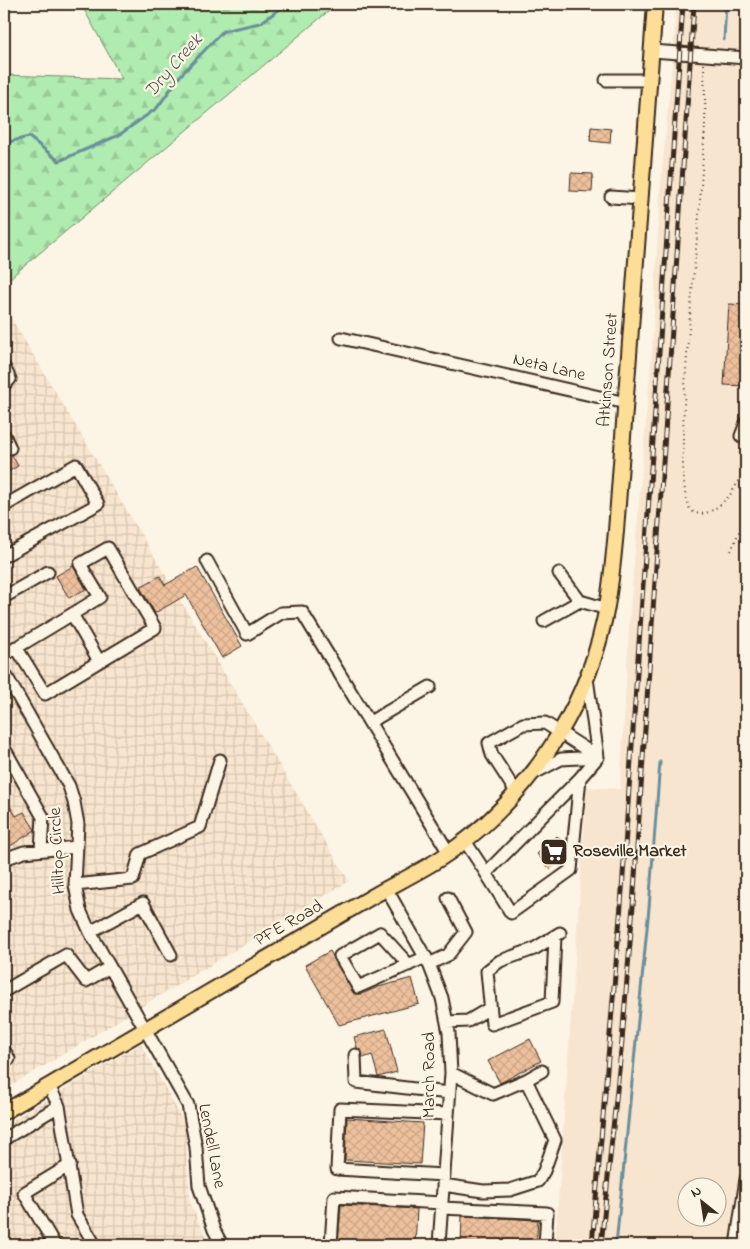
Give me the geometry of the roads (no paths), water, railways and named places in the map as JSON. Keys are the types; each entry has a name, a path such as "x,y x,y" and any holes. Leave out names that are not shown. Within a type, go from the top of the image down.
{"main road":[{"name":"Atkinson Street","path":"561,732 587,676 597,648 610,590 616,541 654,4"},
{"name":"PFE Road","path":"4,1112 449,853 465,841 516,792 545,757 561,732"}],"street":[{"path":"652,51 746,58"},
{"path":"606,80 650,80"},
{"path":"611,197 641,199"},
{"name":"Neta Lane","path":"341,338 626,403"},
{"path":"4,367 10,379 4,385"},
{"path":"741,436 746,423"},
{"path":"4,436 10,448"},
{"path":"4,506 76,465 98,504 4,556"},
{"path":"4,655 16,647 100,597 80,564 108,548 156,628 44,694 16,647"},
{"path":"208,561 247,634 281,613 302,612 449,853"},
{"path":"4,597 48,572"},
{"path":"559,573 580,601 607,609"},
{"path":"544,621 580,601"},
{"path":"72,614 99,661"},
{"name":"Hilltop Circle","path":"4,672 70,786 78,824 75,885 80,910 90,932 146,1030"},
{"path":"486,873 580,778 598,757 587,676"},
{"path":"370,722 430,687"},
{"path":"516,792 492,756 489,743 523,724 545,723 598,757"},
{"path":"4,748 43,817 41,850"},
{"path":"530,776 560,759 598,757"},
{"path":"75,885 133,879 140,854 200,827 220,760"},
{"path":"465,841 511,913 571,870 580,778"},
{"path":"4,860 24,852 77,847"},
{"name":"March Road","path":"386,888 427,960 442,998 447,1022 451,1051 451,1073 439,1245"},
{"path":"409,965 380,933 340,956 358,987 409,965 448,955 466,932 448,898"},
{"path":"90,932 143,903 171,955"},
{"path":"558,934 552,1002 492,1024 490,1008 487,971 500,961 534,949 558,934"},
{"path":"4,991 66,955 86,981 110,967"},
{"path":"447,1022 468,1021 490,1008"},
{"name":"Lendell Lane","path":"146,1030 188,1105 196,1147 199,1186 214,1230 222,1245"},
{"path":"355,1055 356,1082 449,1093"},
{"path":"451,1073 493,1094 542,1071"},
{"path":"448,1114 340,1109 337,1169 444,1180 483,1191 510,1190 538,1181 544,1171 555,1140 526,1080"},
{"path":"49,1086 60,1106 77,1215 95,1245"},
{"path":"4,1139 60,1106"},
{"path":"55,1245 24,1193 70,1165"},
{"path":"736,1245 746,1179"},
{"path":"331,1245 334,1197 547,1213 545,1245"}],"waterway":[{"name":"Dry Creek","path":"4,143 29,137 59,161 119,135 157,108 180,76 223,31 260,23 287,4"},
{"path":"724,40 726,4"},
{"path":"616,1245 649,908 660,762"}],"railway":[{"path":"592,1245 621,905 683,4"},
{"path":"601,1245 622,1041 633,906 694,4"}],"place":[{"name":"Roseville Market","path":"554,852"}]}
